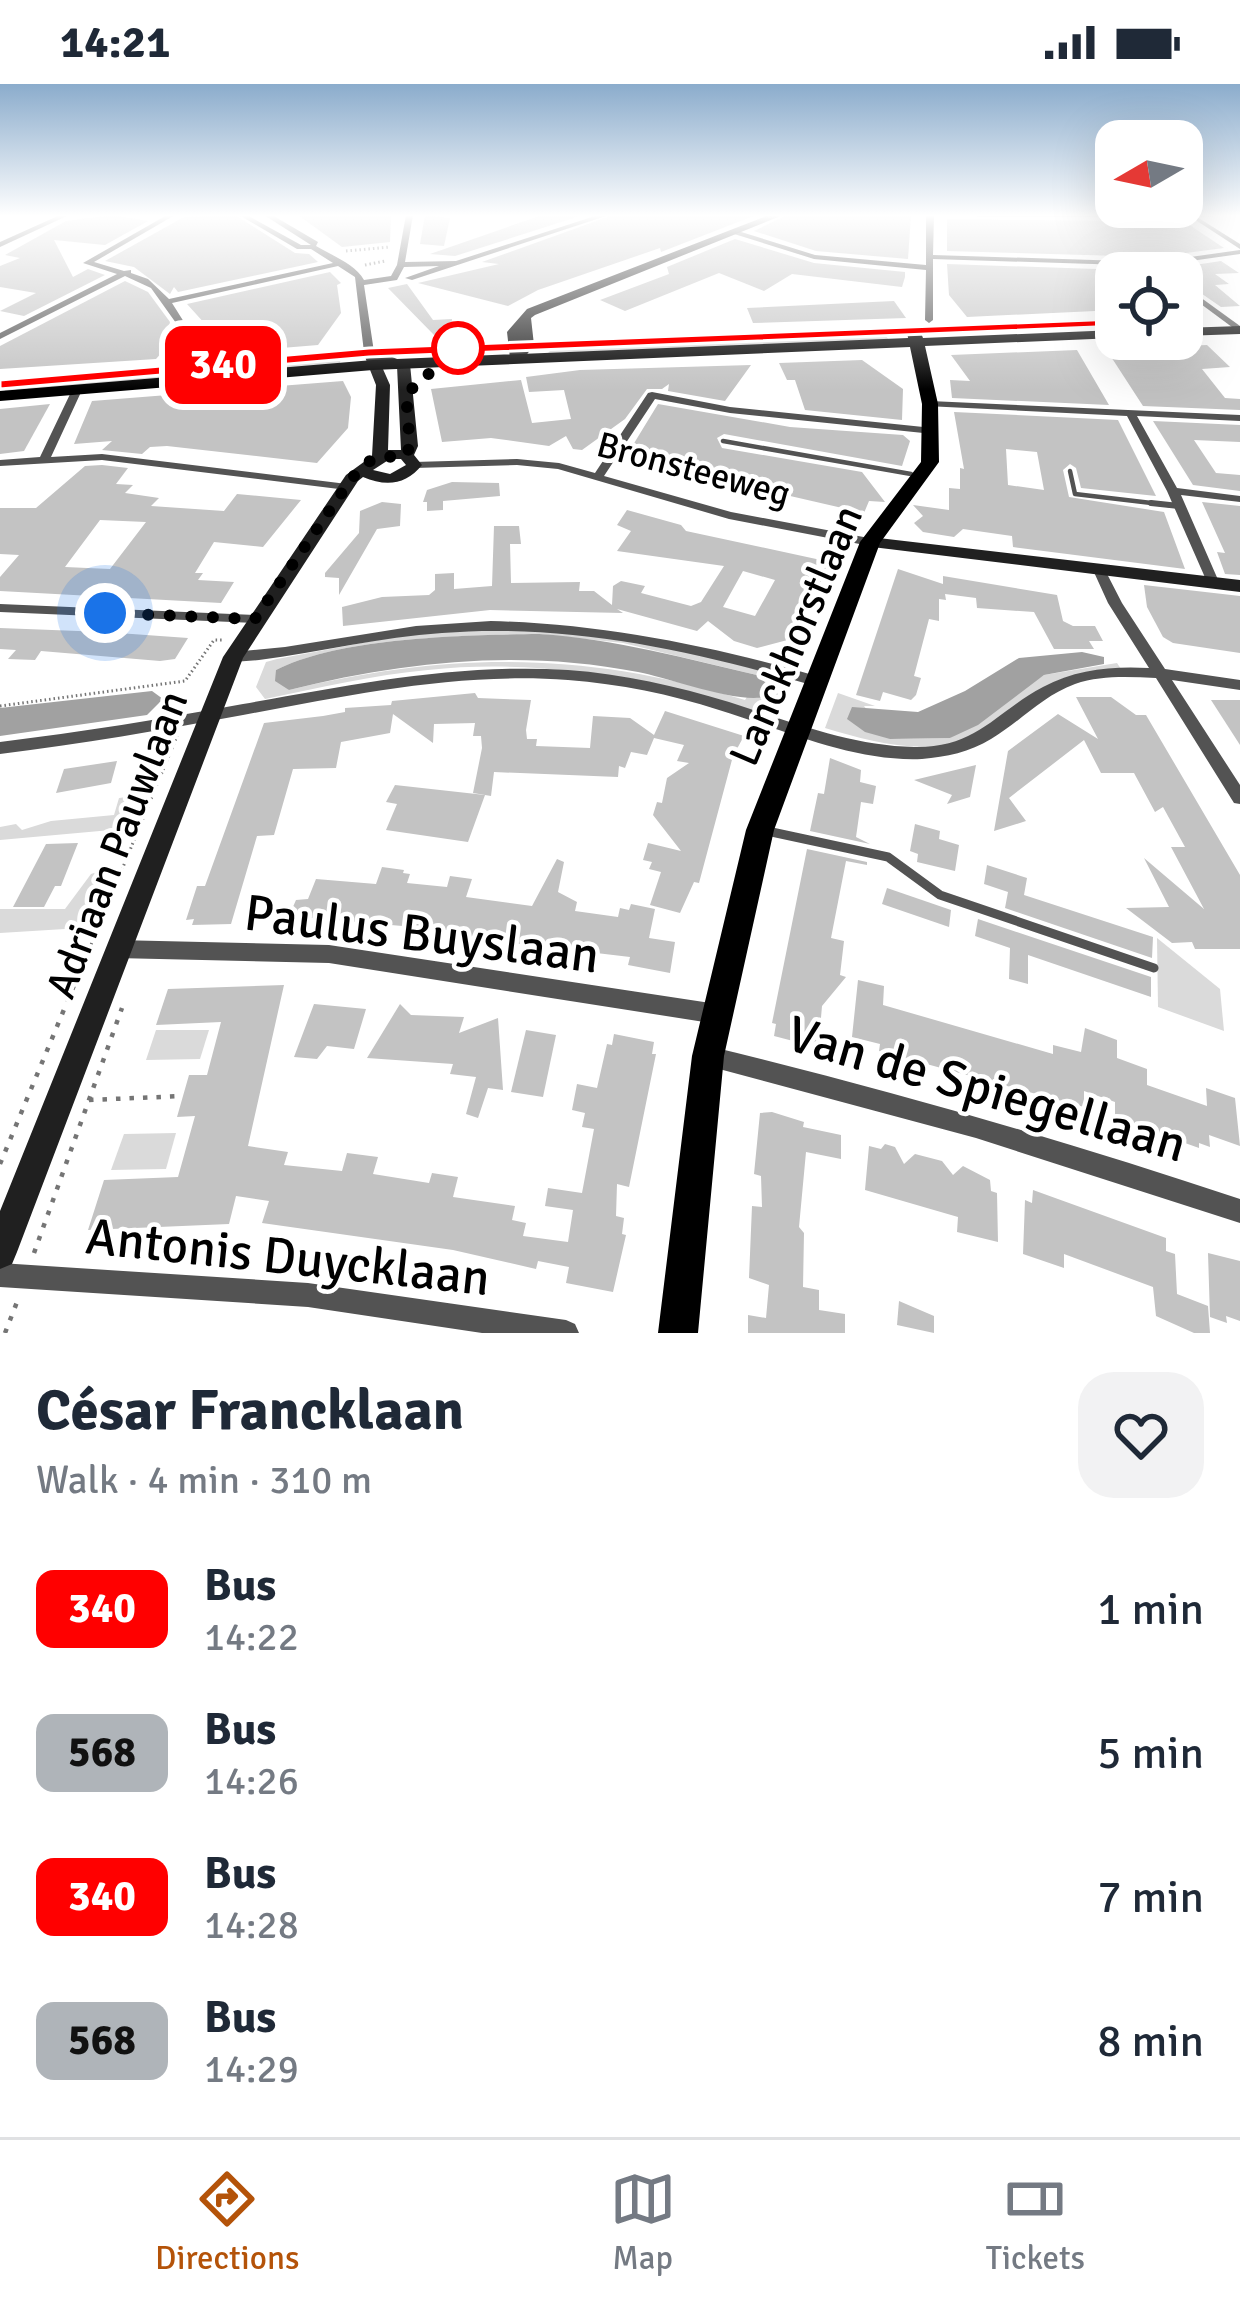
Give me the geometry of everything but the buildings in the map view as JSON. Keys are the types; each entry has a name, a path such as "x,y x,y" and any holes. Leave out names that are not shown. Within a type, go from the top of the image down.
{"main road":[{"path":"916,336 1095,324"},
{"path":"1203,331 1240,329"},
{"path":"0,385 172,369 519,350 1095,334"},
{"name":"Lanckhorstlaan","path":"678,1333 708,1056 760,830 870,542 931,462 930,404 916,336"},
{"path":"0,397 371,359 403,364 519,350"}],"street":[{"path":"0,336 125,273"},
{"path":"132,273 148,278 185,330 172,369"},
{"path":"167,302 311,273"},
{"path":"353,273 361,283 371,359 383,385 380,456"},
{"path":"361,283 394,278 396,273"},
{"path":"409,278 424,273"},
{"path":"519,350 525,316 633,273"},
{"path":"929,273 929,320"},
{"path":"1203,300 1240,329"},
{"path":"0,463 102,458 347,488 370,474 399,477 410,460 403,364"},
{"path":"45,458 77,390"},
{"path":"599,475 652,395 730,410 933,431"},
{"path":"930,404 1240,418"},
{"path":"1131,414 1173,491 1213,582"},
{"path":"370,474 367,463 380,456 410,460"},
{"name":"Bronsteeweg","path":"410,460 517,462 599,475 729,515 870,542 1240,586"},
{"name":"Adriaan Pauwlaan","path":"0,1252 208,715 228,648 255,619 347,488"},
{"path":"1173,491 1240,499"},
{"path":"1099,570 1115,603 1240,798"},
{"path":"0,608 255,619"},
{"path":"228,648 445,627 564,627 682,644 815,681"},
{"path":"0,748 87,738 374,682 478,671 607,680 693,696 877,749 940,752 998,731 1048,691 1071,680 1164,674 1240,685"},
{"name":"Paulus Buyslaan","path":"116,949 329,954 717,1014"},
{"name":"Van de Spiegellaan","path":"708,1056 900,1102 1065,1151 1240,1211"},
{"name":"Antonis Duycklaan","path":"13,1275 308,1295 566,1333"}],"lane":[{"path":"723,441 910,474"},
{"path":"1070,471 1075,494 1180,506"},
{"name":"Lanckhorstlaan","path":"760,830 888,857 940,895 1154,968"}],"path":[{"path":"0,706 185,681 214,640 228,648"},
{"name":"Adriaan Pauwlaan","path":"0,1164 208,715"},
{"name":"Adriaan Pauwlaan","path":"5,1333 13,1275 89,1100 126,999"},
{"path":"89,1100 183,1096"}],"shaded area":[{"path":"885,335 889,340 548,353 554,347"},
{"path":"341,358 340,363 326,365 0,394 0,387"},
{"path":"512,628 616,639 787,678 772,716 645,683 516,667 407,672 265,699 256,687 266,662 415,633","holes":["539,634 623,643 761,676 745,700 630,672 573,665 462,663 348,677 289,690 276,670 368,644 441,637"]},
{"path":"539,634 624,645 761,676 772,694 746,698 638,672 550,661 419,665 289,690 275,681 276,670 303,659 368,644"},
{"path":"1082,652 1104,657 1104,664 1044,675 978,725 950,738 890,739 865,732 847,719 852,707 918,712 965,691 1019,658"},
{"path":"1117,663 1121,669 1059,680 988,729 949,744 887,744 825,728 838,693 875,706 864,706 890,739 950,738 1044,675"},
{"path":"152,691 163,699 147,715 0,736 0,708"},
{"path":"136,796 122,829 0,840 0,827 16,824 22,830 51,821 114,815 119,798"},
{"path":"106,869 81,928 0,933 0,909 65,909 91,874"},
{"path":"1157,938 1220,989 1224,1031 1158,1007"},
{"path":"156,1030 209,1030 200,1059 146,1060"},
{"path":"176,1133 166,1169 111,1170 124,1134"}],"bus line":[{"name":"340","path":"0,385 369,352 1095,324"}],"route":[{"path":"105,613 255,619 352,478 372,459 390,453 406,455 410,446 406,394 458,348"}]}
